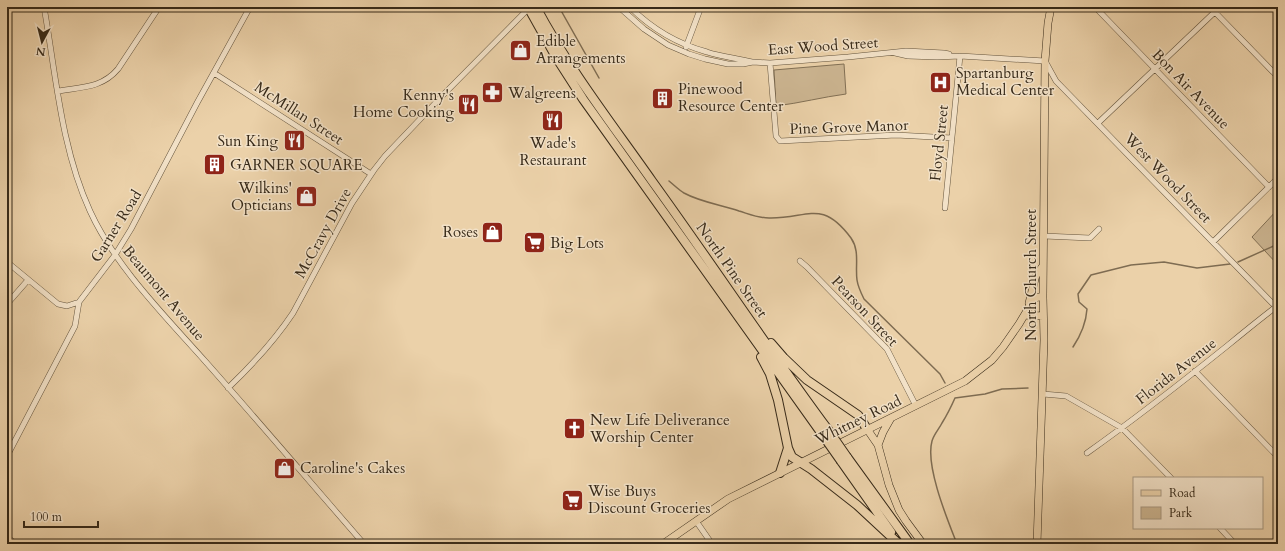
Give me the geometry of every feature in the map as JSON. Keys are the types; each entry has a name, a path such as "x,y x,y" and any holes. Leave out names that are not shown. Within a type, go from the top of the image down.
{"highway":[{"name":"North Pine Street","path":"532,7 553,52 583,99 747,323 779,363 844,459 910,544"},
{"path":"747,323 796,370 820,390 858,415 867,429"},
{"path":"747,323 774,387 788,448 792,457 811,469 899,544"},
{"path":"780,473 788,448"},
{"name":"North Pine Street","path":"844,459 899,544"}],"main road":[{"name":"North Church Street","path":"1037,543 1044,340 1043,266 1045,61 1048,23 1051,7"},
{"path":"1043,266 1036,275 1026,314 1043,316"},
{"name":"Whitney Road","path":"664,544 728,499 867,429 952,389 979,371 992,360 1026,314 1034,299 1043,297"},
{"path":"878,445 883,432 892,417"},
{"path":"867,429 878,445 889,485 899,510 923,544"}],"street":[{"name":"Beaumont Avenue","path":"44,7 68,144 80,187 101,232 115,255 160,309 364,544"},
{"path":"58,91 99,84 113,75 159,7"},
{"name":"Garner Road","path":"7,456 75,326 79,302 115,255 142,208 250,7"},
{"name":"McCravy Drive","path":"228,388 270,344 293,313 352,203 385,156 444,94 532,7"},
{"name":"East Wood Street","path":"619,7 635,22 653,35 684,52 704,59 728,64 753,62"},
{"name":"East Wood Street","path":"630,7 663,33 686,45 707,52 753,62 770,63 895,53 908,56 936,57 952,55 1045,61"},
{"path":"684,52 701,7"},
{"path":"1210,7 1278,77"},
{"path":"1098,123 1220,7"},
{"name":"Bon Air Avenue","path":"1096,8 1269,187"},
{"name":"Floyd Street","path":"944,208 960,56"},
{"name":"West Wood Street","path":"1045,61 1056,81 1277,307"},
{"name":"Pine Grove Manor","path":"770,63 776,136 780,141 890,135 952,138"},
{"name":"McMillan Street","path":"214,73 371,174"},
{"path":"1213,242 1278,178"},
{"path":"1044,236 1090,238 1099,230"},
{"name":"Pearson Street","path":"800,261 887,349 916,406"},
{"path":"7,262 58,304 67,306 79,302"},
{"path":"7,304 28,280"},
{"name":"Florida Avenue","path":"1086,453 1122,428 1249,327 1277,307"},
{"path":"1195,371 1278,457"},
{"path":"1043,394 1066,396 1122,428 1170,477"},
{"path":"696,521 712,544"},
{"path":"1221,529 1235,544"},
{"path":"7,537 16,544"},
{"path":"1037,543 1053,544"}],"green space":[{"path":"844,64 846,94 776,106 774,70"},
{"path":"1278,209 1278,265 1252,237"}],"waterway":[{"path":"559,7 599,78"},
{"path":"669,181 682,192 690,196 757,217 782,218 813,213 822,214 831,218 840,226 854,243 856,253 857,283 864,299 940,374 945,383"},
{"path":"1238,262 1278,244"},
{"path":"1073,347 1083,329 1086,320 1087,309 1079,302 1078,294 1091,275 1131,265 1164,262 1197,268 1230,264"},
{"path":"955,398 985,394 1002,389 1028,388"},
{"path":"955,398 933,438 931,452 934,479 957,544"}],"place":[{"name":"Edible Arrangements","path":"521,50"},
{"name":"Spartanburg Medical Center","path":"940,82"},
{"name":"Walgreens","path":"492,93"},
{"name":"Pinewood Resource Center","path":"663,98"},
{"name":"Kenny's Home Cooking","path":"469,104"},
{"name":"Wade's Restaurant","path":"553,120"},
{"name":"Sun King","path":"294,141"},
{"name":"GARNER SQUARE","path":"215,165"},
{"name":"Wilkins' Opticians","path":"307,197"},
{"name":"Roses","path":"493,232"},
{"name":"Big Lots","path":"534,243"},
{"name":"New Life Deliverance Worship Center","path":"574,429"},
{"name":"Caroline's Cakes","path":"284,468"},
{"name":"Wise Buys Discount Groceries","path":"572,500"}]}
